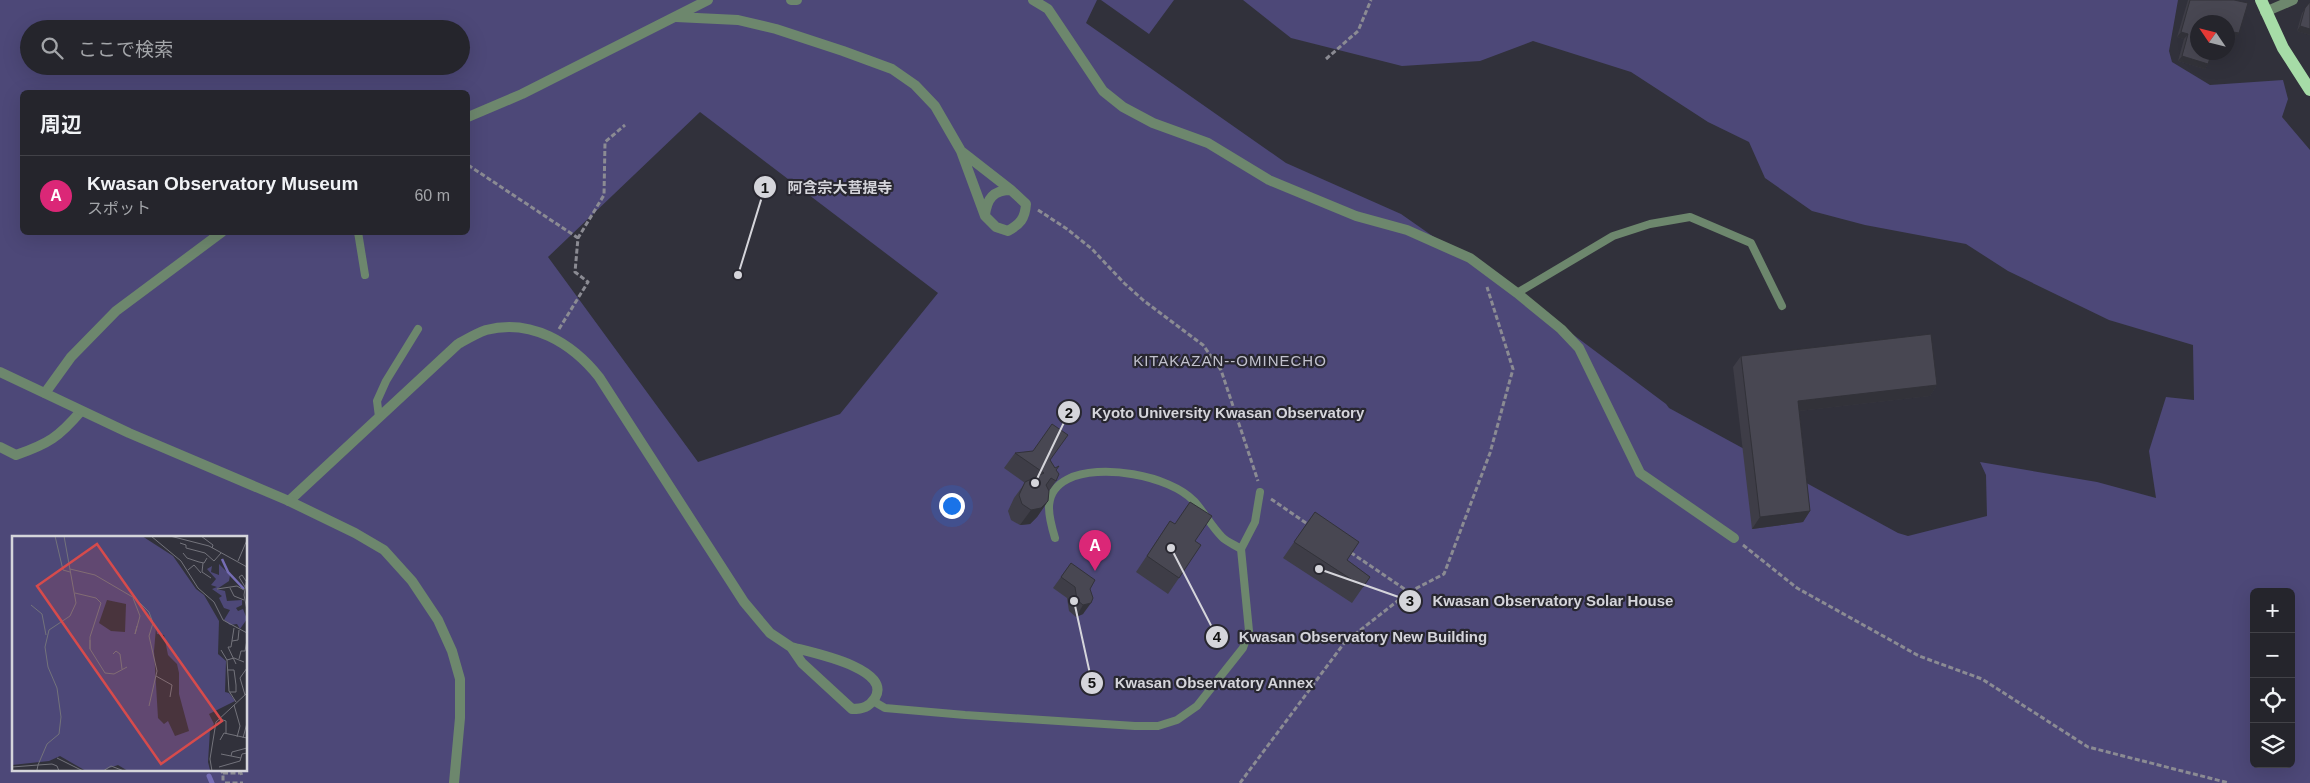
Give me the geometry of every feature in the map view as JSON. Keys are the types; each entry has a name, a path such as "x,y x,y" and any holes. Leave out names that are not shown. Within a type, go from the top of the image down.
{"main road":[{"path":"2263,6 2283,48 2310,90"}],"street":[{"path":"470,116 522,94 708,0"},
{"path":"791,0 797,0"},
{"path":"1033,0 1048,9 1104,91 1124,108 1153,123 1208,143 1269,180 1356,216 1408,230 1470,258 1517,293 1561,329 1578,348 1640,473 1734,538"},
{"path":"2263,6 2293,0"},
{"path":"676,17 738,20 757,24 844,51 892,69 915,85 935,106 961,152 985,216 996,227 1008,231 1019,225 1025,216 1026,204 1011,190 961,152"},
{"path":"985,216 987,203 994,194 1002,190 1011,190"},
{"path":"45,392 71,357 116,311 218,235"},
{"path":"289,501 458,344 486,330 507,328 537,330 563,342 586,360 599,377 732,585 770,634 791,648 844,663 872,676 877,685 877,694 873,701 862,710 852,709 802,662 791,648"},
{"path":"0,372 45,392 81,411 289,501 355,533 384,550 412,581 438,620 452,651 460,679 460,718 454,783"},
{"path":"0,447 16,455 44,445 64,430 81,411"}],"lane":[{"path":"1517,293 1613,236 1650,224 1690,217 1751,243 1782,306"},
{"path":"358,235 365,275"},
{"path":"379,417 378,401 386,381 418,329"},
{"path":"1055,538 1048,514 1049,497 1060,483 1076,475 1100,472 1145,476 1169,485 1193,499 1222,538 1241,549"},
{"path":"873,701 885,708 1135,726 1158,726 1177,720 1196,706 1243,648 1249,632 1241,549 1255,522 1260,492"}],"path":[{"path":"1326,59 1358,31 1371,0"},
{"path":"553,338 588,282 575,272 578,238 604,195 605,142 625,125"},
{"path":"470,166 578,238"},
{"path":"1036,208 1092,249 1124,283 1203,345 1221,370 1252,461 1260,492 1310,526"},
{"path":"1240,783 1344,642 1409,592 1444,574 1490,453 1513,369 1480,265"},
{"path":"1734,538 1797,588 1919,656 1982,679 2088,747 2229,783"},
{"path":"1343,548 1409,592"},
{"path":"221,770 224,783 241,777"},
{"path":"223,773 241,777"}],"shaded area":[{"path":"0,0 1097,0 1086,23 1286,163 1401,214 1567,330 1669,408 1898,533 1908,536 1987,516 1986,475 1980,462 2097,482 2156,498 2149,451 2166,397 2194,400 2193,345 2109,320 2008,271 1966,244 1865,225 1812,211 1765,178 1749,142 1708,122 1631,72 1533,41 1480,61 1402,66 1291,38 1243,0 2178,0 2169,51 2172,62 2210,85 2283,80 2288,99 2282,117 2310,150 2310,783 0,783","holes":["700,112 938,293 840,414 698,462 548,257"]},
{"path":"1101,0 1174,0 1149,34"}],"building":[{"path":"2190,0 2234,0 2248,3 2239,33 2235,32 2235,15 2190,15 2190,58 2182,56 2188,34 2181,32"},
{"path":"2310,2 2310,29 2300,26 2305,8"},
{"path":"2195,60 2209,60 2208,64"},
{"path":"1931,334 1937,385 1798,401 1810,511 1760,517 1741,356"},
{"path":"1052,424 1068,435 1050,460 1055,468 1059,466 1056,470 1059,474 1056,481 1051,478 1046,485 1049,491 1048,501 1041,508 1031,510 1022,504 1019,495 1025,482 1044,473 1015,453 1033,451"},
{"path":"1190,502 1212,516 1195,541 1201,545 1179,578 1147,556 1170,521 1175,524"},
{"path":"1315,512 1359,542 1347,560 1370,577 1363,587 1294,542"},
{"path":"1071,563 1095,580 1090,589 1093,598 1091,603 1083,605 1077,600 1075,587 1061,577"}],"waterway":[{"path":"209,776 212,783"}],"place":[{"name":"阿含宗大菩提寺","path":"738,275"},
{"name":"Kyoto University Kwasan Observatory","path":"1035,483"},
{"name":"Kwasan Observatory New Building","path":"1171,548"},
{"name":"Kwasan Observatory Solar House","path":"1319,569"},
{"name":"Kwasan Observatory Museum","path":"1095,571"},
{"name":"Kwasan Observatory Annex","path":"1074,601"}],"district":[{"name":"KITAKAZAN--OMINECHO","path":"1230,360"}]}
